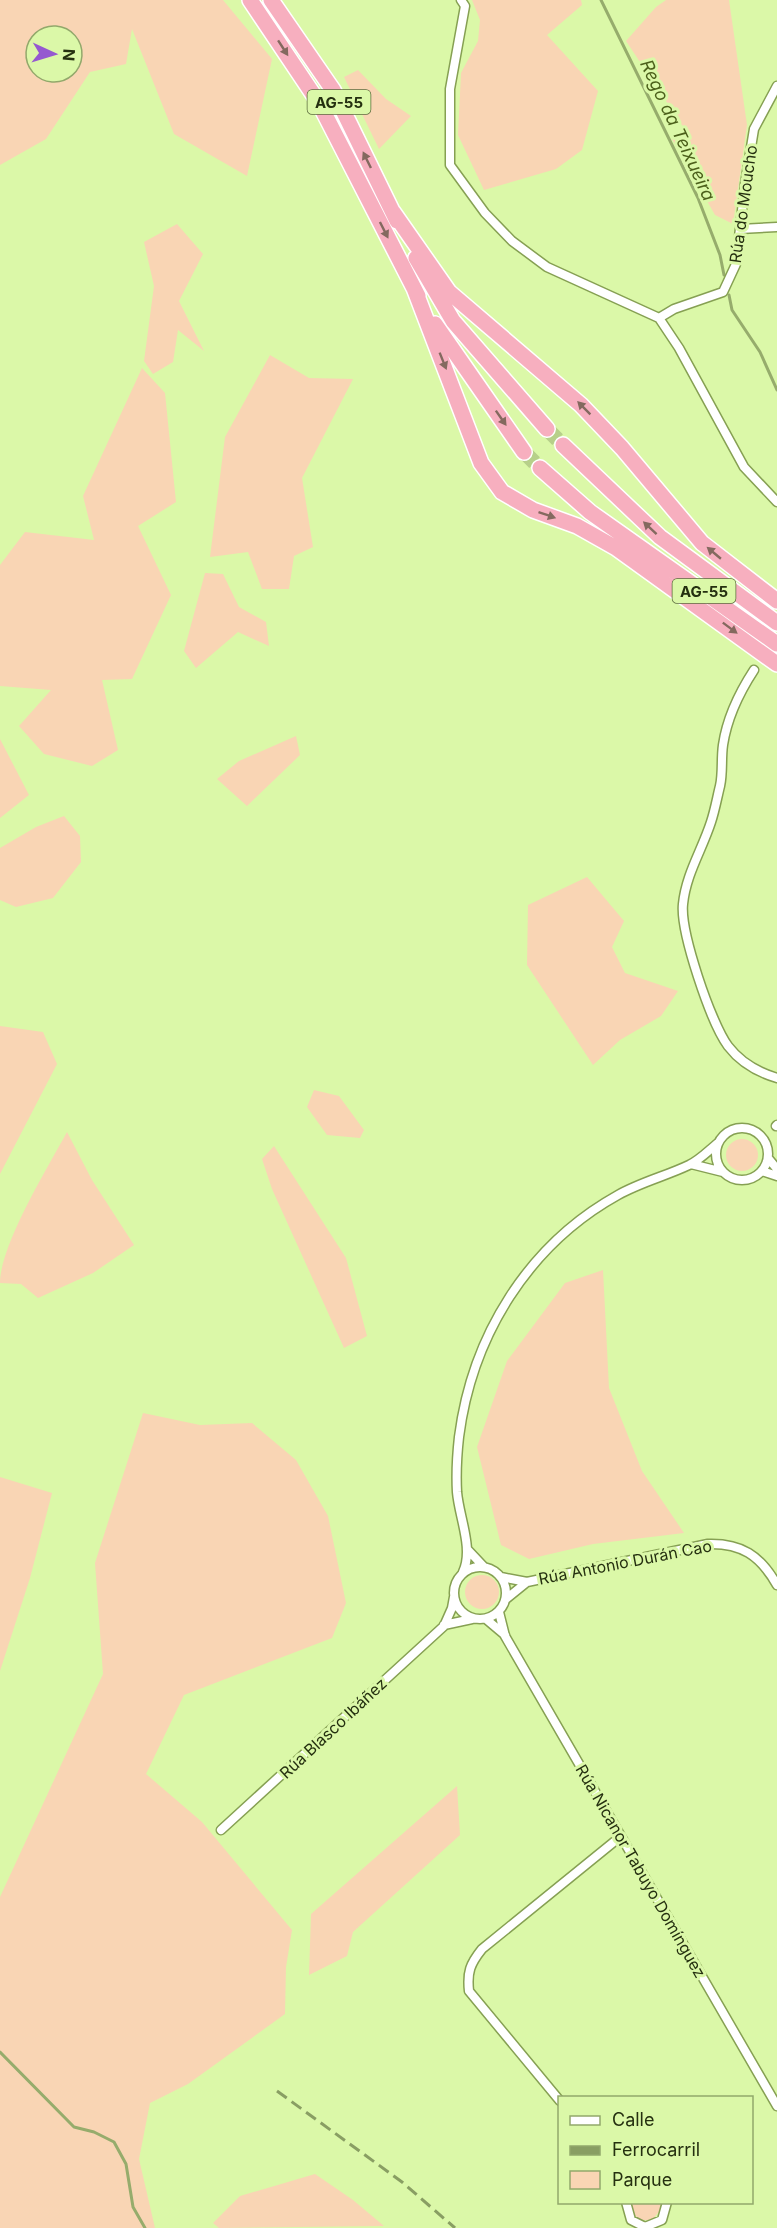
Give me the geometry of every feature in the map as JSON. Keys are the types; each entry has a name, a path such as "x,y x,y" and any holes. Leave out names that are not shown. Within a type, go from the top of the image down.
{"highway":[{"name":"AG-55","path":"250,0 319,103 432,320 524,452"},
{"name":"AG-55","path":"271,0 333,90 420,267 453,321 547,429"},
{"path":"393,212 449,292 581,405 622,448 702,543 777,602"},
{"path":"414,288 481,463 502,492 533,510 577,526 616,548 777,664"},
{"name":"AG-55","path":"563,445 660,537 777,622"},
{"name":"AG-55","path":"540,468 590,512 777,644"}],"street":[{"path":"461,0 465,6 450,89 450,165 485,213 513,241 538,260 659,318 679,348 744,467 777,502"},
{"name":"Rúa do Moucho","path":"659,318 674,309 723,292 736,264 754,129 777,86"},
{"path":"740,229 777,227"},
{"path":"754,670 730,715 723,746 722,777 711,822 689,874 683,905 686,938 715,1019 727,1045 743,1061 760,1073 777,1078"},
{"path":"467,1549 484,1567 501,1577 506,1587 506,1599 499,1612 486,1618 475,1619 461,1612 454,1597 456,1583 463,1572 467,1549 457,1493 459,1438 475,1364 502,1306 546,1251 591,1212 643,1181 691,1164 728,1132 747,1129 763,1139 768,1158 777,1169"},
{"path":"718,1143 716,1158 723,1173"},
{"path":"691,1164 723,1173 730,1178 747,1180 762,1171 768,1158"},
{"path":"762,1171 777,1176"},
{"name":"Rúa Antonio Durán Cao","path":"501,1577 527,1582 708,1544 721,1544 736,1545 756,1558 777,1585"},
{"path":"463,1572 484,1567"},
{"name":"Rúa Antonio Durán Cao","path":"506,1599 527,1582"},
{"name":"Rúa Blasco Ibáñez","path":"221,1830 444,1626 453,1608 454,1597"},
{"name":"Rúa Nicanor Tabuyo Domínguez","path":"499,1612 505,1636 777,2106"},
{"name":"Rúa Nicanor Tabuyo Domínguez","path":"486,1618 505,1636"},
{"name":"Rúa Blasco Ibáñez","path":"444,1626 462,1620 475,1619"},
{"path":"558,2099 469,1991 467,1976 470,1964 482,1949 615,1841"},
{"path":"626,2204 627,2214 631,2220 645,2227 662,2220 666,2204"}],"green space":[{"path":"0,0 223,0 272,59 247,176 174,134 132,29 126,64 90,72 84,81 84,24 24,24 24,84 82,84 46,139 0,165"},
{"path":"472,0 581,0 582,5 547,35 598,91 582,150 556,169 484,190 458,135 461,73 478,41 480,20"},
{"path":"666,0 729,0 747,125 733,224 715,215 672,139 684,128 626,41 656,7"},
{"path":"358,70 386,99 411,116 379,149 344,77"},
{"path":"177,224 203,254 179,301 204,351 178,330 173,362 153,374 144,361 154,286 144,242"},
{"path":"270,355 309,378 353,379 302,478 313,547 294,556 289,589 262,589 248,552 210,557 225,437"},
{"path":"142,368 165,393 176,502 138,526 171,595 132,679 102,680 118,750 92,766 44,754 19,726 51,690 0,686 0,565 25,532 94,540 83,496"},
{"path":"205,573 223,574 239,607 266,622 269,646 238,632 196,668 184,651"},
{"path":"296,736 300,755 247,806 217,779 239,761"},
{"path":"0,739 29,795 0,818"},
{"path":"64,816 80,836 81,862 53,898 16,907 0,900 0,848 36,827"},
{"path":"587,877 624,921 612,947 625,973 678,991 661,1016 620,1040 593,1065 527,965 528,905"},
{"path":"0,1026 43,1032 57,1064 0,1174"},
{"path":"314,1090 339,1096 364,1130 360,1138 327,1135 307,1107"},
{"path":"67,1132 92,1180 134,1245 93,1273 38,1298 21,1284 0,1283 2,1267 26,1206"},
{"path":"742,1139 753,1144 758,1155 753,1166 742,1171 731,1166 726,1155 731,1144"},
{"path":"274,1146 346,1258 367,1336 344,1348 272,1189 262,1159"},
{"path":"603,1270 609,1388 642,1471 684,1533 593,1544 529,1559 501,1545 477,1447 507,1361 565,1283"},
{"path":"143,1413 200,1425 252,1423 296,1460 328,1516 346,1603 332,1638 184,1695 146,1774 202,1822 292,1930 286,1967 285,2014 188,2084 150,2103 139,2159 155,2228 0,2228 0,1897 103,1674 95,1563"},
{"path":"0,1477 52,1493 30,1578 0,1671"},
{"path":"482,1575 494,1580 499,1592 494,1604 482,1609 470,1604 465,1592 470,1580"},
{"path":"457,1786 460,1835 353,1932 347,1956 309,1975 311,1914"},
{"path":"315,2174 353,2200 384,2226 219,2228 213,2223 240,2196"},
{"path":"631,2204 662,2204 662,2208 652,2220 641,2220 633,2214"}],"waterway":[{"name":"Rego da Teixueira","path":"601,0 698,198 720,255 724,275"},
{"name":"Rego da Teixueira","path":"729,295 732,310 760,352 777,390"},
{"path":"0,2052 74,2127 94,2132 114,2142 126,2164 133,2207 145,2228"}],"tunnel":[{"path":"547,429 563,445"},
{"path":"524,452 540,468"}],"railway":[{"path":"277,2091 402,2182 455,2228"}]}
